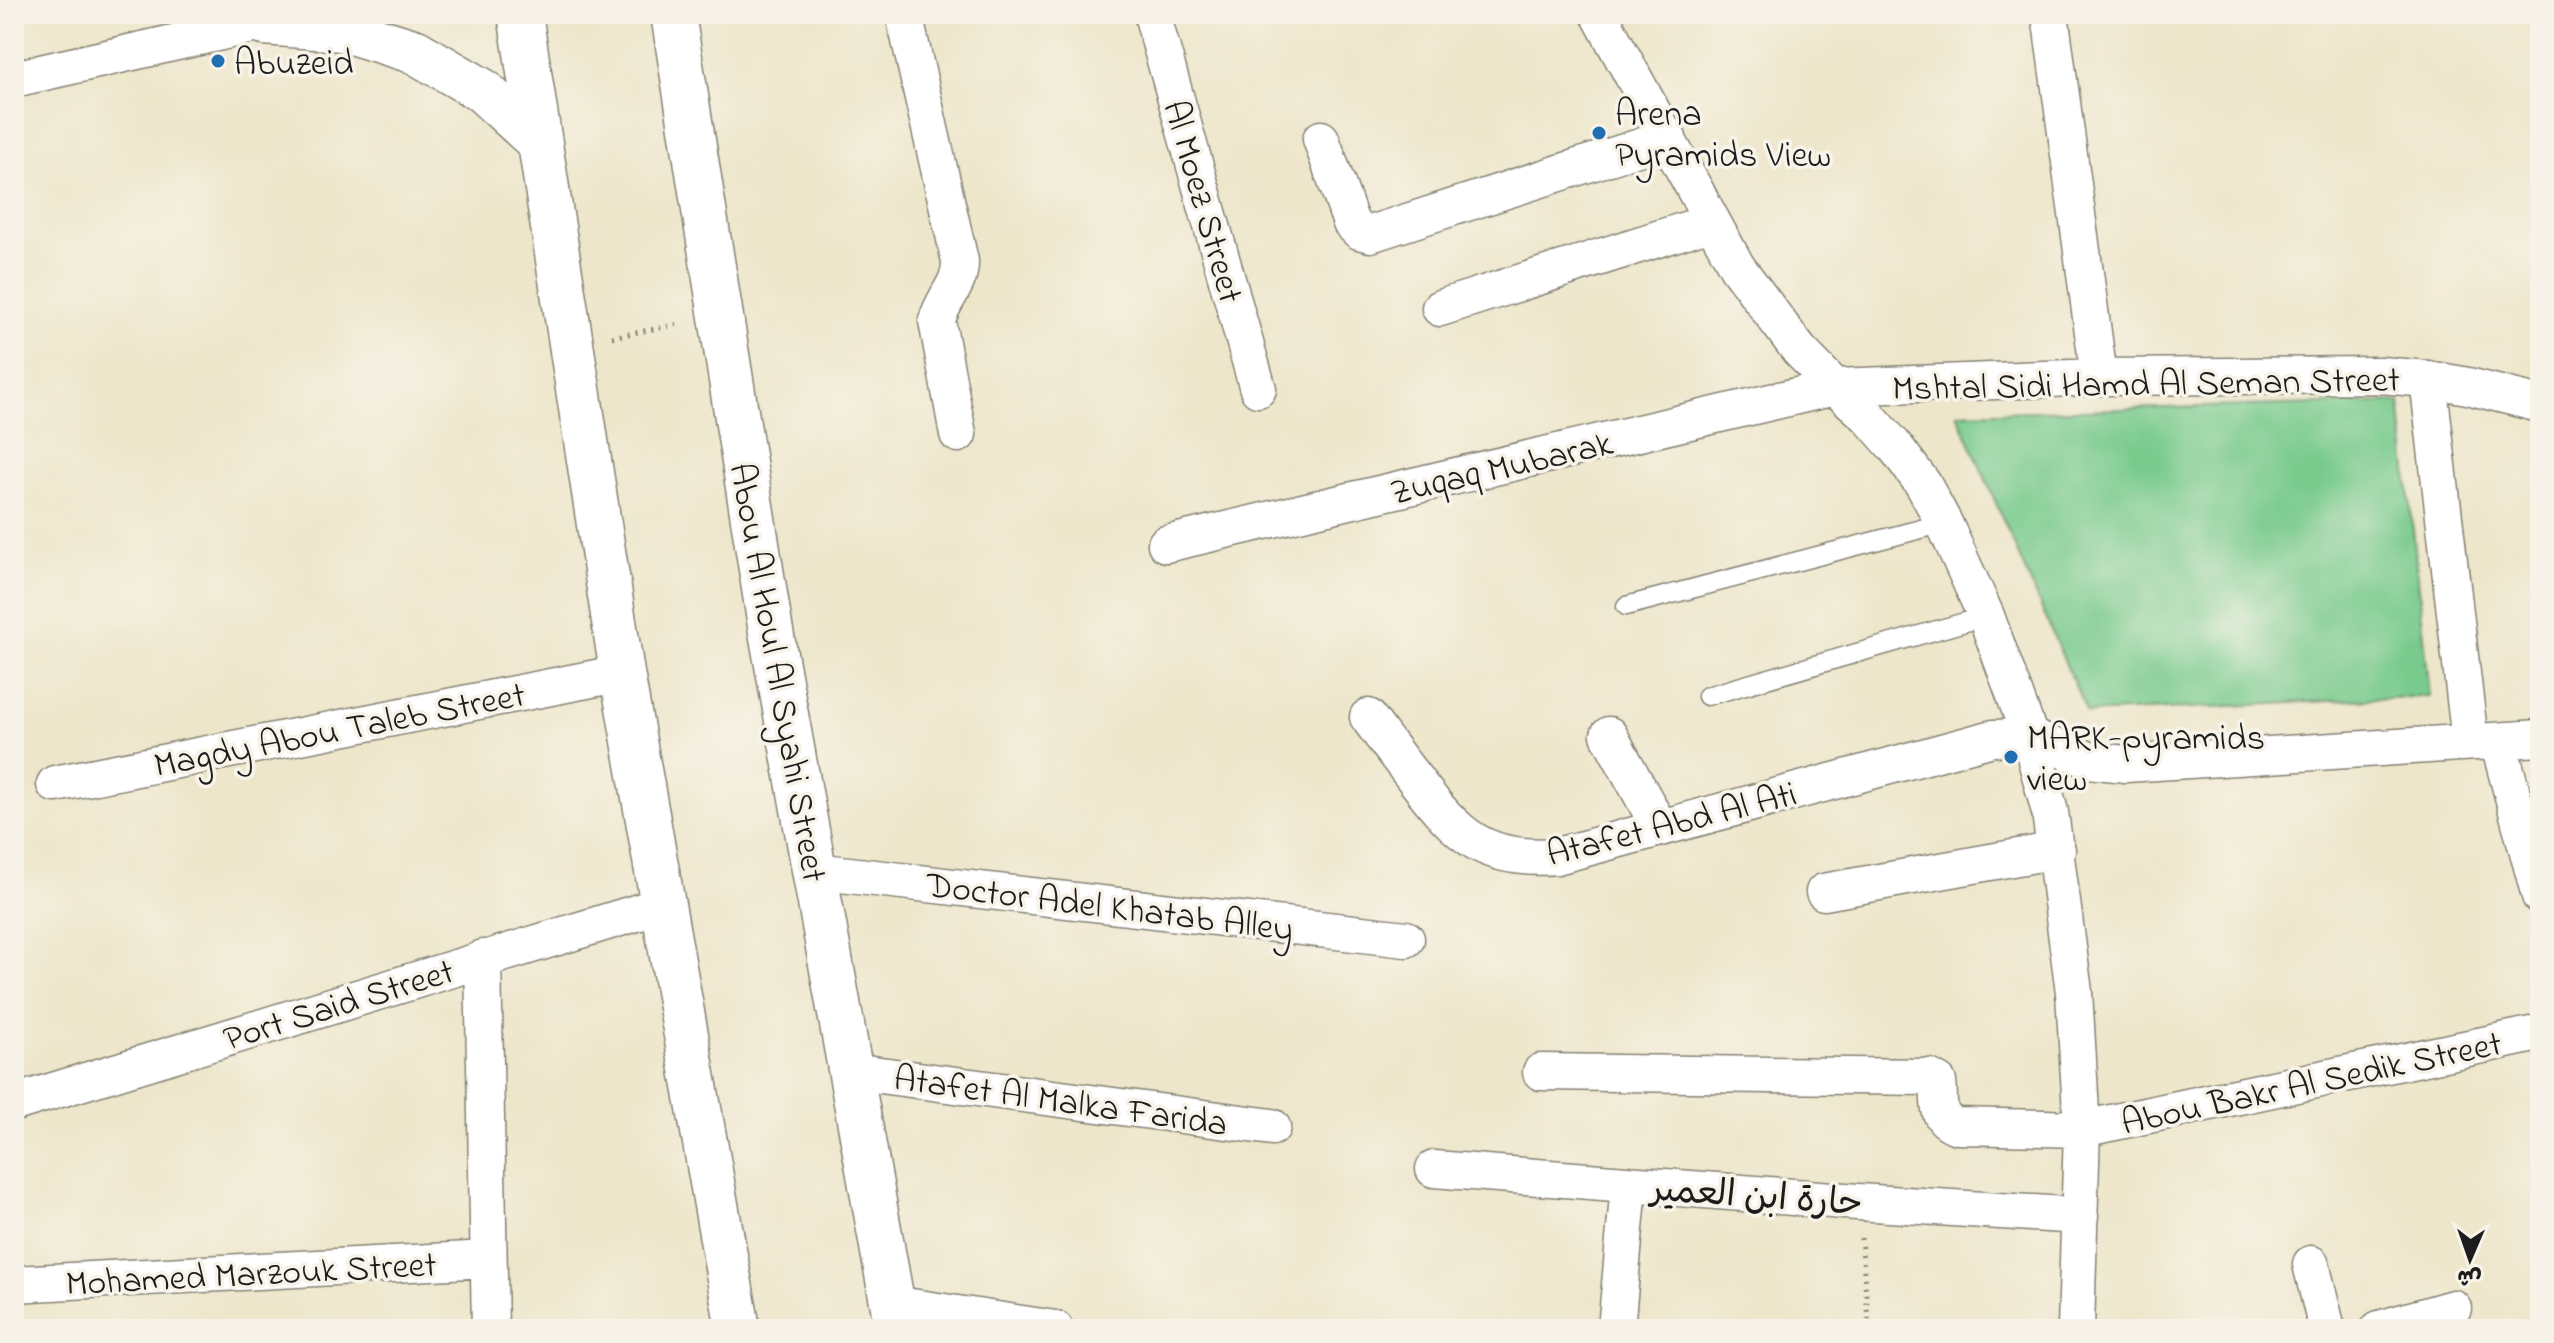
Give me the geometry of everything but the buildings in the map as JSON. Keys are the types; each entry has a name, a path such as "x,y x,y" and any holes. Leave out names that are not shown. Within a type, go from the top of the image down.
{"main road":[{"path":"520,14 622,673 738,1329"},
{"name":"Abou Al Houl Al Syahi Street","path":"673,14 770,626 895,1317"},
{"path":"283,18 342,29 416,52 483,91 540,143"}],"street":[{"path":"904,14 960,261 958,279 939,311 937,321 958,434"},
{"name":"Al Moez Street","path":"1152,14 1258,389"},
{"path":"1599,14 1711,222 1767,310 1799,350 1868,416 1923,484 1986,616 2030,737 2057,850 2074,992 2082,1129 2076,1329"},
{"path":"2050,14 2099,377"},
{"path":"14,79 283,18"},
{"path":"1321,139 1351,223 1359,231 1370,234 1668,138"},
{"path":"1440,308 1711,222"},
{"name":"Mshtal Sidi Hamd Al Seman Street","path":"1835,387 2099,377 2381,375 2428,379 2484,742 2538,880"},
{"path":"2428,379 2540,404"},
{"name":"Zuqaq Mubarak","path":"1166,544 1835,387"},
{"name":"Magdy Abou Taleb Street","path":"55,784 622,673"},
{"name":"Atafet Abd Al Ati","path":"1368,717 1453,827 1491,850 1534,858 1557,856 1976,742 2012,736 2030,737"},
{"path":"1609,735 1660,828"},
{"path":"2030,737 2089,760 2125,764 2540,738"},
{"path":"1824,892 2057,850"},
{"name":"Doctor Adel Khatab Alley","path":"814,871 1406,939"},
{"name":"Port Said Street","path":"14,1103 662,905"},
{"path":"483,958 490,1329"},
{"name":"Abou Bakr Al Sedik Street","path":"1541,1072 1929,1077 1938,1082 1941,1117 1957,1126 2082,1129 2540,1033"},
{"name":"Atafet Al Malka Farida","path":"850,1071 1272,1127"},
{"name":"حارة ابن العمير","path":"1434,1169 2080,1216"},
{"path":"1616,1329 1629,1185"},
{"name":"Mohamed Marzouk Street","path":"14,1284 488,1259"},
{"path":"2311,1264 2327,1329"},
{"path":"2379,1329 2453,1308"},
{"path":"895,1317 1055,1329"}],"lane":[{"path":"1626,606 1944,523"},
{"path":"1707,696 1986,616"}],"path":[{"path":"571,344 721,316"},
{"path":"1858,1202 1869,1329"}],"green space":[{"path":"2400,402 2430,696 2087,713 1957,413"}],"place":[{"name":"Abuzeid","path":"218,61"},
{"name":"Arena Pyramids View","path":"1599,133"},
{"name":"MARK-pyramids view","path":"2011,757"}]}
